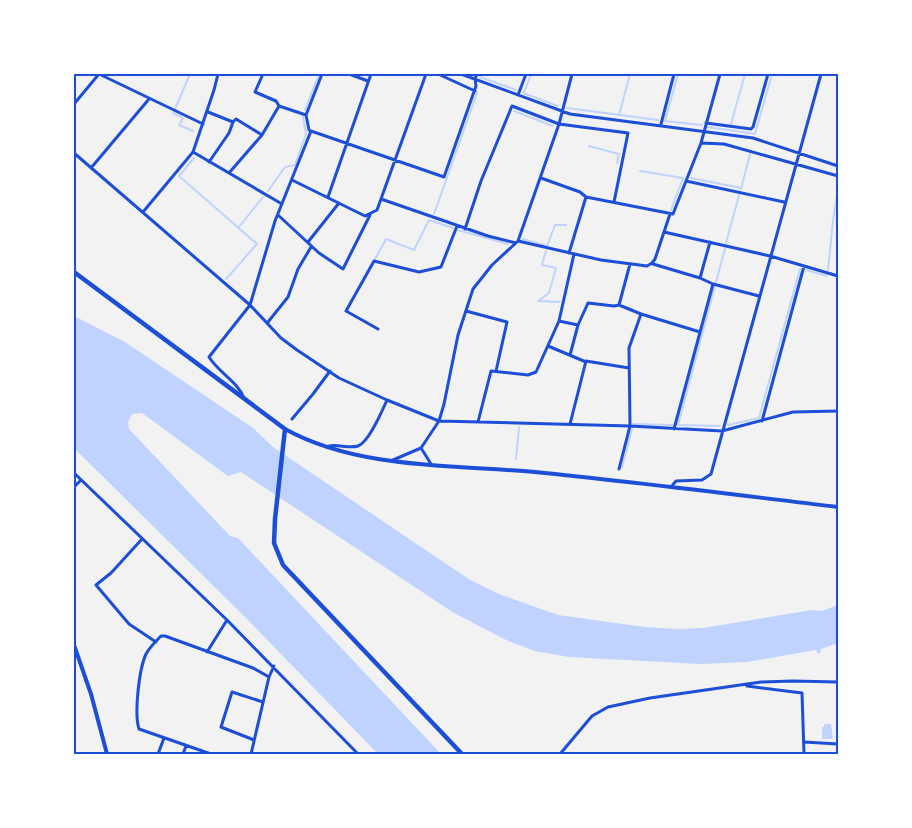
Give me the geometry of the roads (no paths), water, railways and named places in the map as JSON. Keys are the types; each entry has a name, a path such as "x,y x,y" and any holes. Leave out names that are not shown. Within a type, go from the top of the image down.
{"main road":[{"path":"74,272 285,429 274,543 283,565 462,754"}],"street":[{"path":"74,104 99,74 202,124"},
{"path":"142,212 193,152 218,74"},
{"path":"263,74 255,92 276,101 279,106 306,115"},
{"path":"322,74 306,115 309,130 444,177 475,91 477,74"},
{"path":"349,74 368,81"},
{"path":"328,197 371,74"},
{"path":"292,180 365,216 376,210 426,74"},
{"path":"438,74 475,91"},
{"path":"461,74 561,111 753,138 838,166"},
{"path":"518,95 525,74"},
{"path":"391,461 422,448 439,421 450,365 473,289 517,242 559,124 572,74"},
{"path":"661,125 674,74"},
{"path":"381,199 465,229 569,253 647,266 652,263 701,142 720,74"},
{"path":"706,123 753,128 768,74"},
{"path":"671,487 676,481 702,480 711,474 821,74"},
{"path":"91,168 149,99"},
{"path":"229,173 262,135 279,106"},
{"path":"465,229 481,181 512,106 559,124 628,134 614,202"},
{"path":"207,112 233,122"},
{"path":"209,162 236,119 262,135"},
{"path":"245,400 241,390 216,368 209,357 250,305 278,215 311,131"},
{"path":"701,142 724,144 838,177"},
{"path":"193,152 282,204"},
{"path":"74,153 250,305 281,338 339,378 439,421 722,431 793,412 838,411"},
{"path":"541,177 586,196 671,213"},
{"path":"686,181 784,202"},
{"path":"569,253 586,196"},
{"path":"308,242 339,203"},
{"path":"278,215 311,246 343,269 371,213"},
{"path":"378,329 346,311 374,261 420,272 441,267 457,226"},
{"path":"664,232 770,256 838,276"},
{"path":"700,278 710,242"},
{"path":"268,322 288,297 298,269 311,246"},
{"path":"477,423 491,371 531,375 536,372 559,321 574,254"},
{"path":"652,263 713,284 759,296"},
{"path":"619,305 630,264"},
{"path":"762,422 804,266"},
{"path":"674,429 713,284"},
{"path":"570,355 578,326 588,303 619,305 700,332"},
{"path":"466,310 507,322 496,370"},
{"path":"618,469 630,426 629,348 641,314"},
{"path":"559,321 578,326"},
{"path":"548,346 586,362 629,368"},
{"path":"570,424 586,362"},
{"path":"292,419 330,371"},
{"path":"325,447 361,445 372,430 387,400"},
{"path":"285,429 325,447 391,461 671,487 837,506"},
{"path":"422,448 431,464"},
{"path":"74,473 227,620 358,754"},
{"path":"74,487 81,480"},
{"path":"142,539 111,573 96,585 129,624 156,642"},
{"path":"207,652 227,620"},
{"path":"211,754 140,729 136,714 146,655 161,636 165,636 253,668 269,677"},
{"path":"74,645 91,694 107,754"},
{"path":"251,754 273,666"},
{"path":"560,754 592,716 608,707 698,690 761,682 838,682"},
{"path":"743,686 802,693 804,754"},
{"path":"254,740 221,727 232,692 263,702"},
{"path":"158,754 164,738"},
{"path":"804,742 838,744"},
{"path":"183,754 186,746"}],"water":[{"path":"74,316 125,342 253,428 273,447 470,580 499,594 558,615 677,629 703,628 812,610 822,611 838,605 838,643 821,649 818,654 816,650 747,662 701,664 569,657 535,651 508,641 454,613 241,472 228,476 142,413 132,414 128,422 129,429 230,536 238,538 441,754 378,754 250,622 74,448"},
{"path":"824,724 831,724 833,739 822,739"}],"waterway":[{"path":"175,109 190,74"},
{"path":"305,110 319,74"},
{"path":"481,74 480,77 516,90"},
{"path":"524,93 531,74"},
{"path":"619,115 630,74"},
{"path":"665,121 678,74"},
{"path":"731,124 745,74"},
{"path":"708,127 755,134 772,74"},
{"path":"434,214 477,93"},
{"path":"523,93 558,106"},
{"path":"567,108 658,120"},
{"path":"514,111 553,126"},
{"path":"173,113 183,118 179,125 193,131"},
{"path":"268,191 285,167 295,165 306,134 303,117"},
{"path":"664,121 702,125"},
{"path":"589,146 619,154 617,163"},
{"path":"741,189 750,154"},
{"path":"194,158 179,176 257,244 226,279"},
{"path":"640,171 683,178 671,210"},
{"path":"691,178 741,188"},
{"path":"828,270 838,189"},
{"path":"726,243 739,195"},
{"path":"239,227 263,197"},
{"path":"375,259 386,239 414,250 429,220 453,228"},
{"path":"523,239 547,246 555,225 566,225"},
{"path":"458,230 508,244"},
{"path":"716,282 725,249"},
{"path":"546,251 542,265 556,268 549,293 538,301 560,302"},
{"path":"728,425 759,418 800,269"},
{"path":"806,270 827,276"},
{"path":"678,425 715,286"},
{"path":"633,424 672,425"},
{"path":"678,425 720,426"},
{"path":"516,459 519,427"},
{"path":"622,467 632,429"}]}
